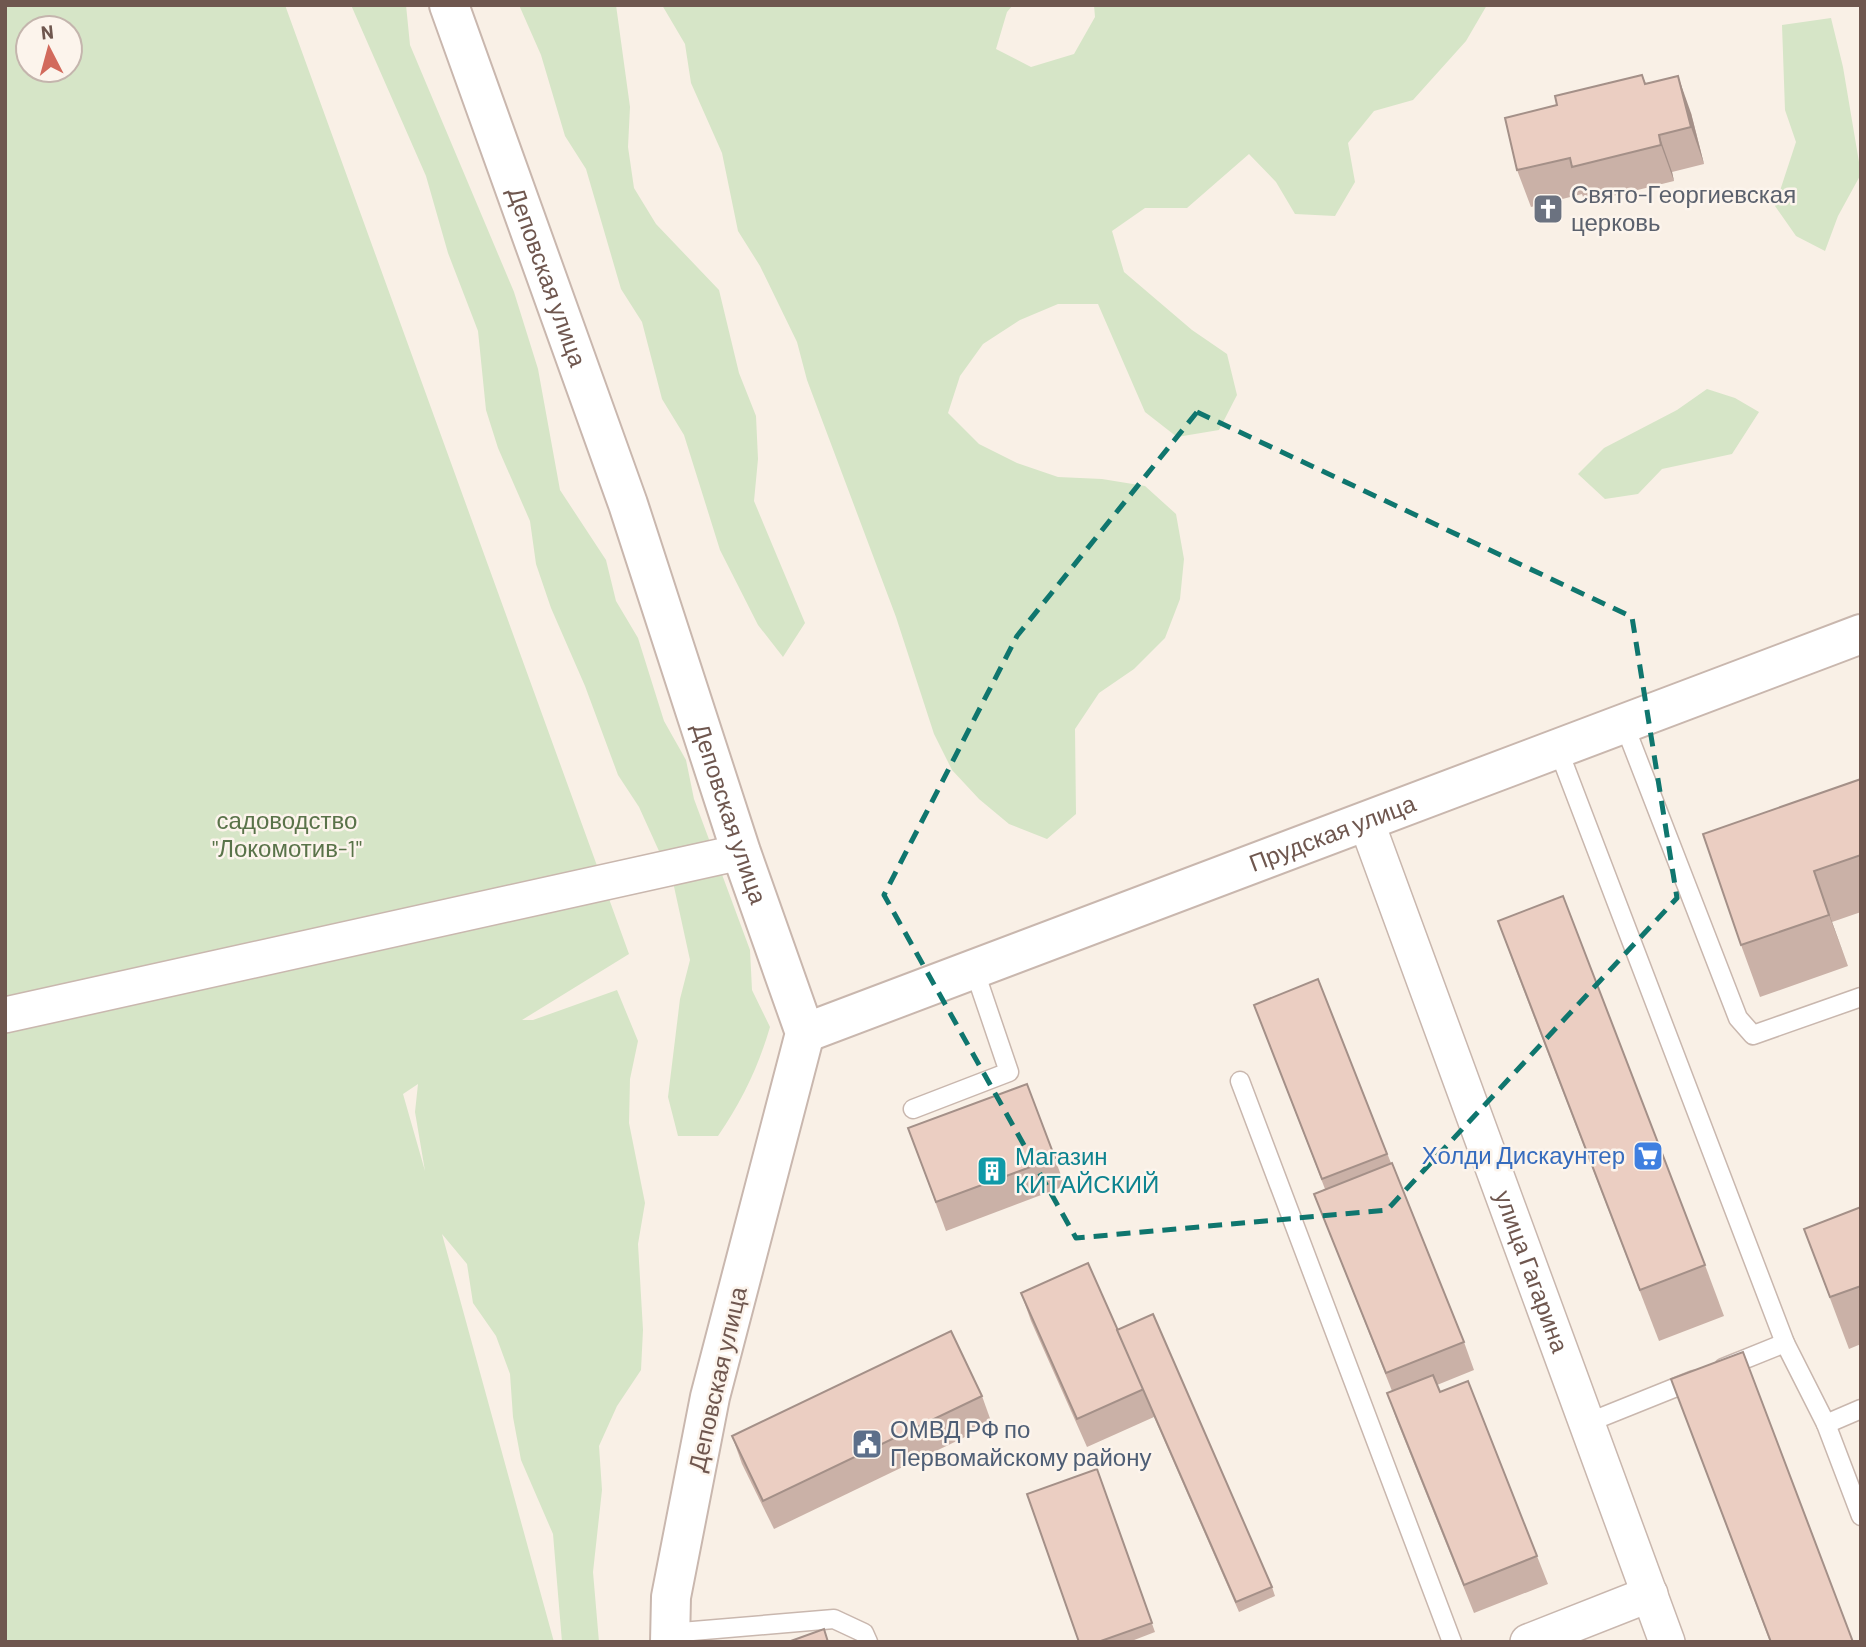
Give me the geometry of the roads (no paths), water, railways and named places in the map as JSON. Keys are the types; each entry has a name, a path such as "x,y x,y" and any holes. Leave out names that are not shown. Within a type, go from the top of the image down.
{"street":[{"name":"Деповская улица","path":"449,5 628,504 741,852 805,1033 710,1398 671,1597 669,1637"},
{"name":"Прудская улица","path":"805,1033 1861,634"},
{"name":"улица Гагарина","path":"1366,821 1667,1642"},
{"path":"5,1015 741,852"},
{"path":"1528,1642 1650,1594"}],"lane":[{"path":"1624,723 1738,1018 1753,1035 1861,997"},
{"path":"1558,749 1785,1343 1826,1424 1861,1516"},
{"path":"913,1109 1009,1072 974,969"},
{"path":"1240,1081 1452,1642"},
{"path":"1587,1423 1785,1343"},
{"path":"1826,1424 1861,1409"},
{"path":"669,1637 834,1619 864,1633 868,1642"}],"place":[{"name":"Свято-Георгиевская церковь","path":"1548,209"},
{"name":"Холди Дискаунтер","path":"1648,1156"},
{"name":"Магазин КИТАЙСКИЙ","path":"992,1171"},
{"name":"ОМВД РФ по Первомайскому району","path":"867,1444"}],"park label":[{"name":"садоводство \"Локомотив-1\"","path":"287,835"}]}
